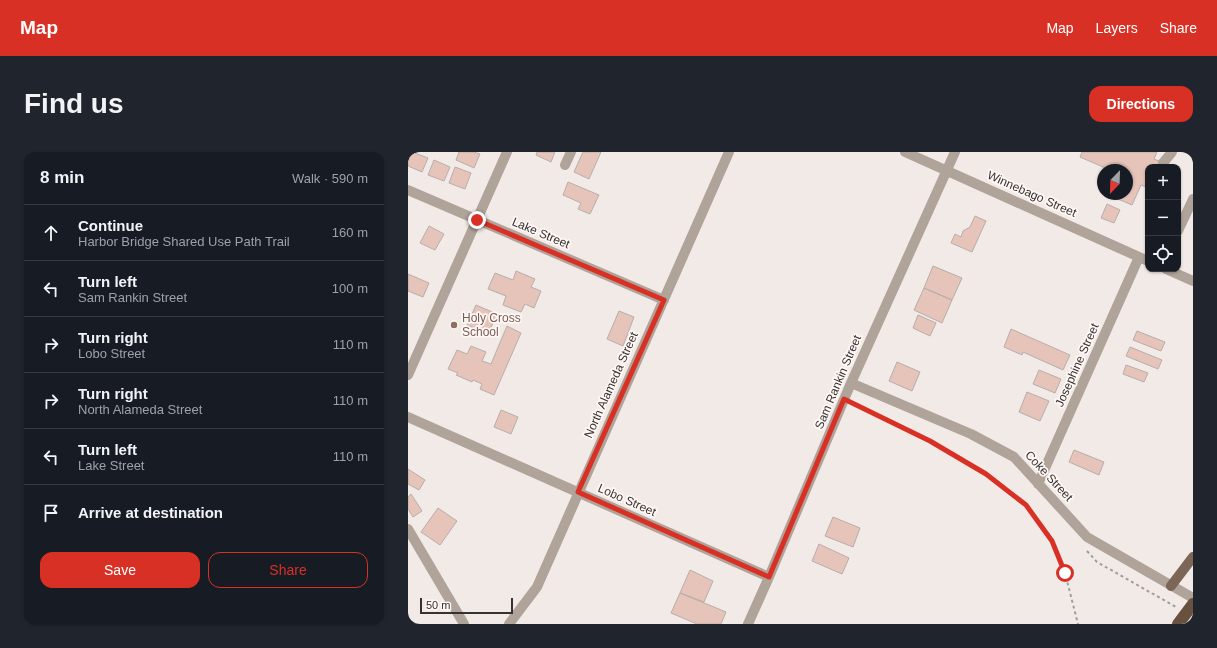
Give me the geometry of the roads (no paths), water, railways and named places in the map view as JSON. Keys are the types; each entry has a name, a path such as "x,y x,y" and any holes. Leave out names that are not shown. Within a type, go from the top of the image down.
{"highway":[{"path":"1178,624 1193,604"}],"main road":[{"path":"1171,586 1193,557"}],"street":[{"path":"408,375 507,152"},
{"path":"565,166 571,152"},
{"name":"North Alameda Street","path":"509,624 536,587 729,152"},
{"name":"Winnebago Street","path":"905,152 1144,259"},
{"name":"Sam Rankin Street","path":"748,624 851,383 955,152"},
{"path":"1163,163 1172,152"},
{"name":"Lake Street","path":"408,190 664,300"},
{"path":"1181,225 1193,199"},
{"name":"Josephine Street","path":"1038,484 1144,259"},
{"path":"1173,272 1193,281"},
{"name":"Coke Street","path":"851,383 971,434 1014,457 1087,537 1193,598"},
{"name":"Lobo Street","path":"408,417 769,577"},
{"path":"408,529 464,624"}],"place":[{"name":"Holy Cross School","path":"454,325"}]}
